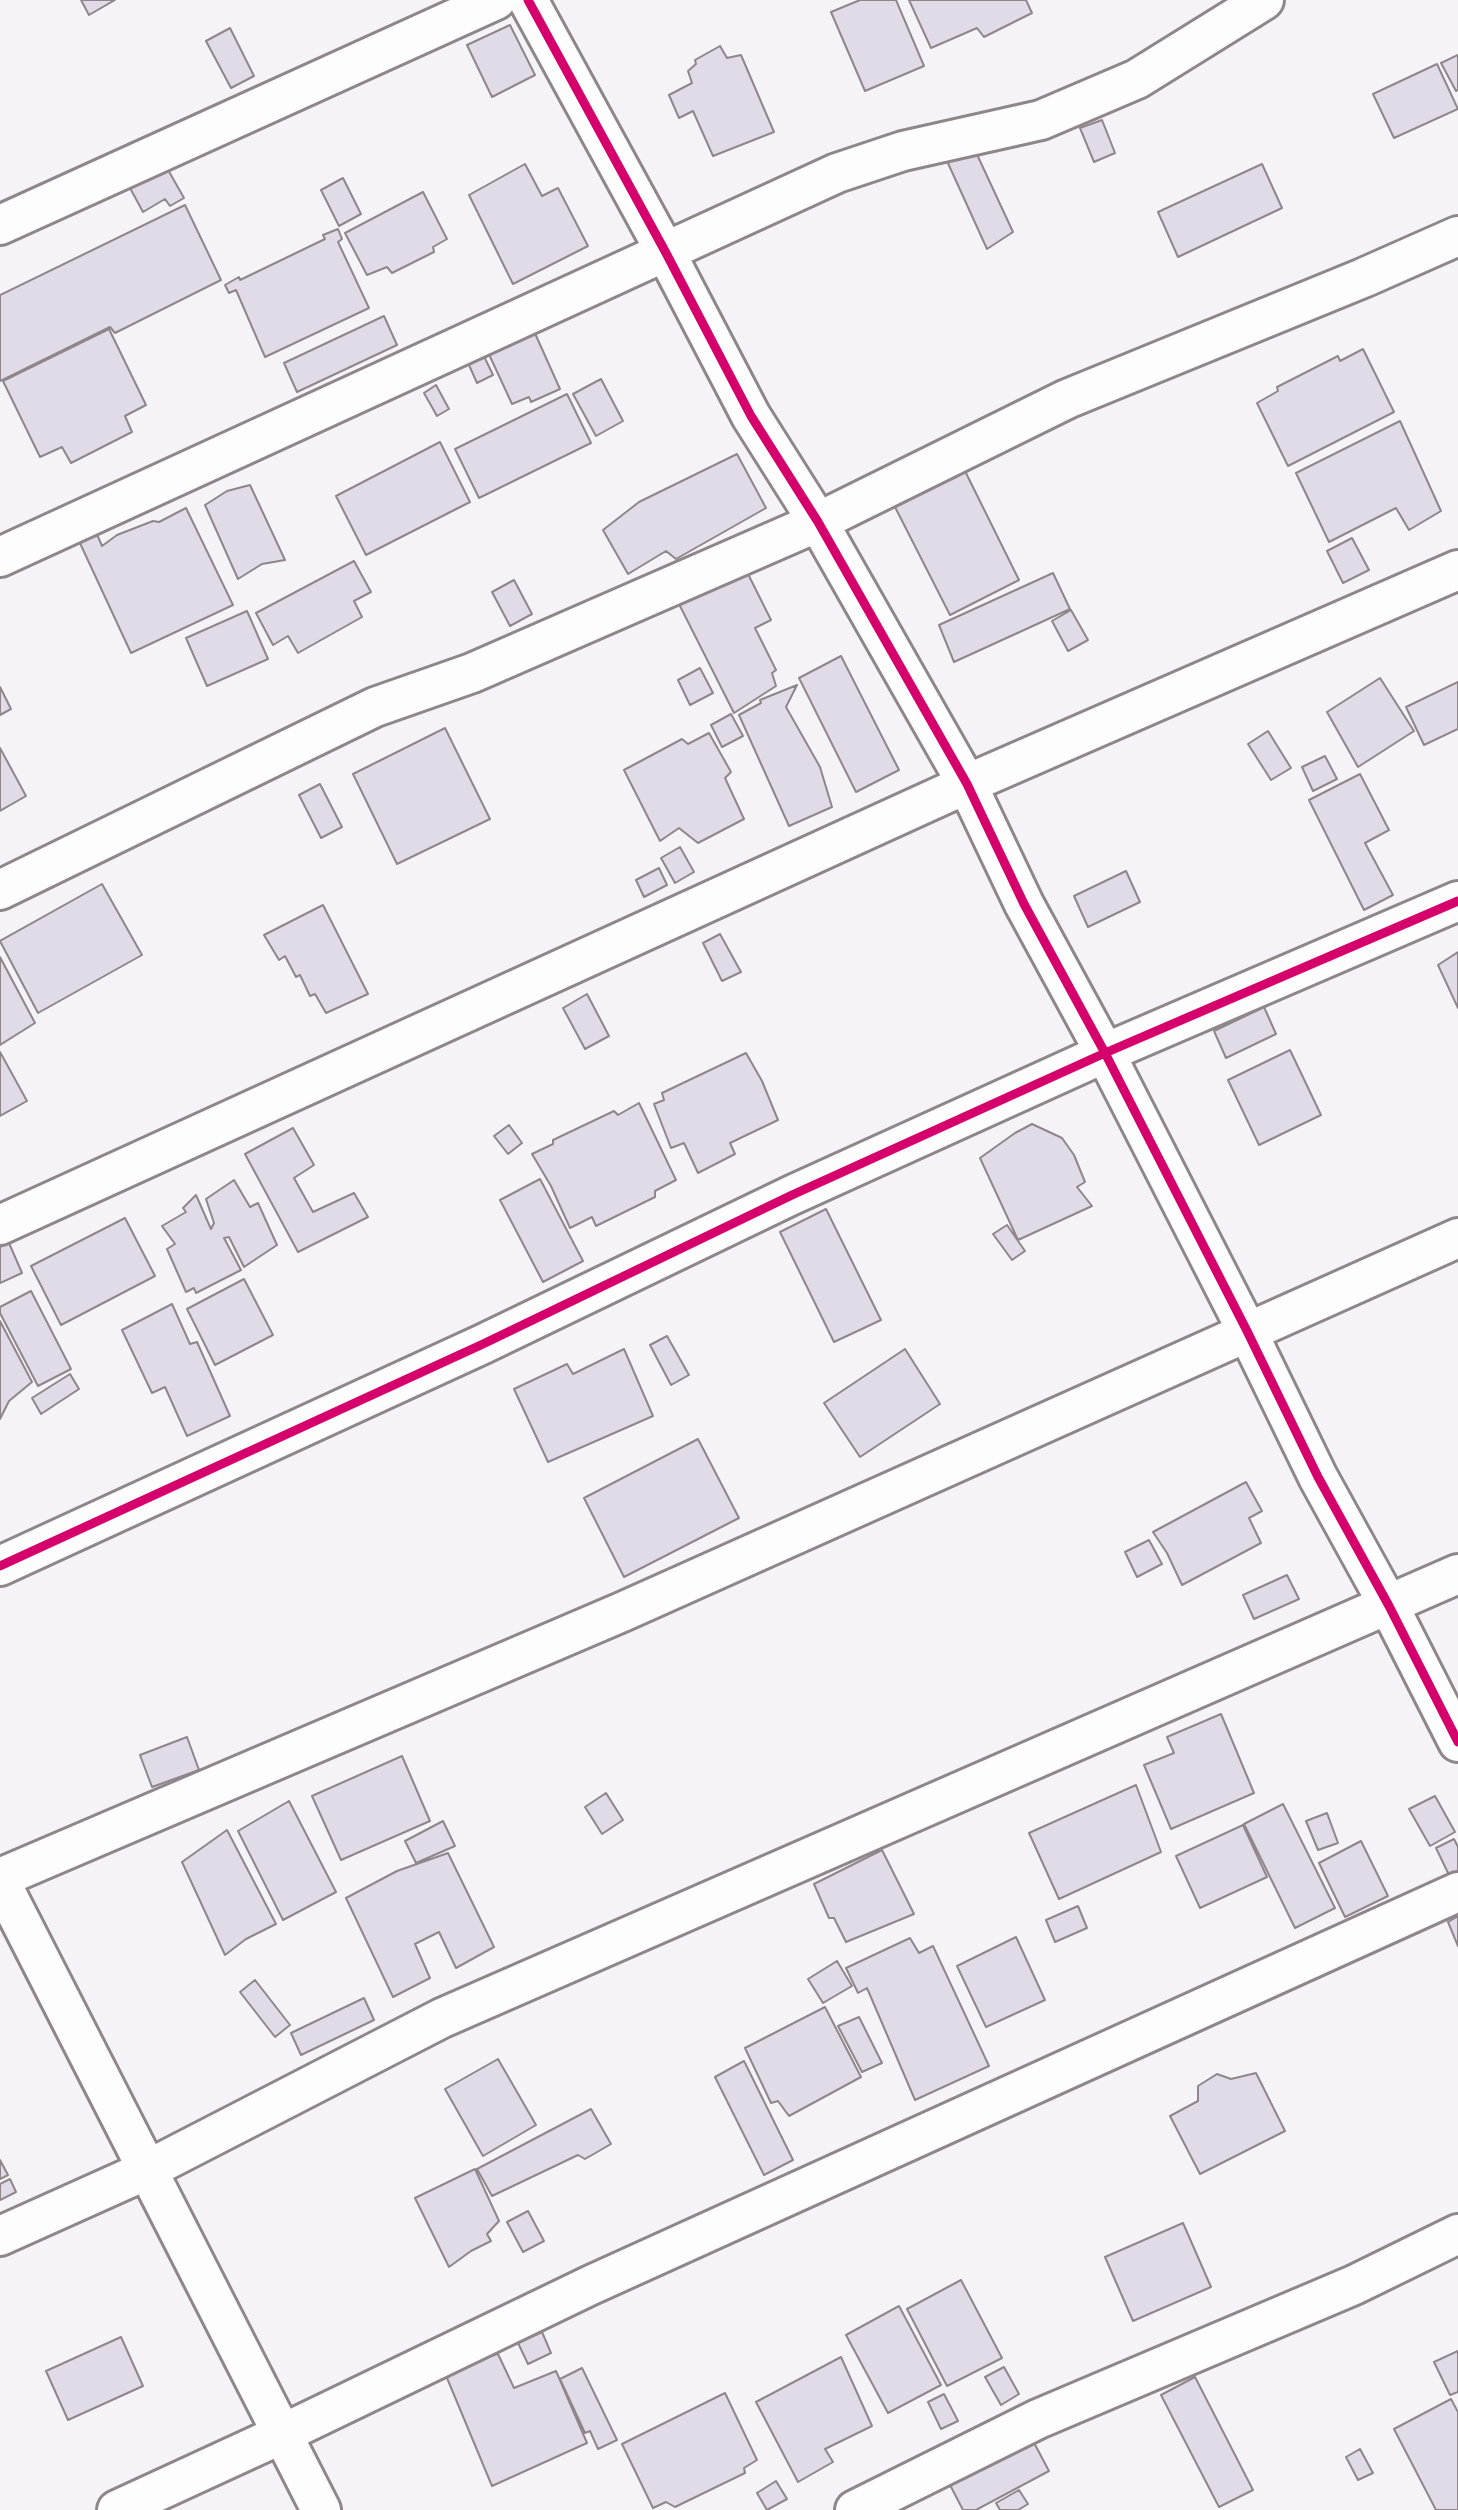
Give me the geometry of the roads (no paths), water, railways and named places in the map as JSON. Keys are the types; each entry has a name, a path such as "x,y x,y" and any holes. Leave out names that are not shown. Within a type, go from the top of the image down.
{"street":[{"path":"0,225 496,0"},
{"path":"528,0 751,416 818,522 967,784 1024,904 1105,1054 1247,1331 1318,1477 1389,1606 1458,1742"},
{"path":"0,557 837,173 904,151 1041,120 1138,79 1264,0"},
{"path":"0,890 375,707 472,673 818,522 1067,399 1363,278 1458,236"},
{"path":"0,1225 967,784 1458,570"},
{"path":"0,1566 483,1344 804,1190 1105,1054 1458,901"},
{"path":"321,2510 0,1879 622,1612 1458,1238"},
{"path":"0,2236 147,2170 442,2018 1458,1574"},
{"path":"117,2510 591,2285 1458,1892"},
{"path":"855,2510 1038,2419 1354,2285 1458,2234"}]}
